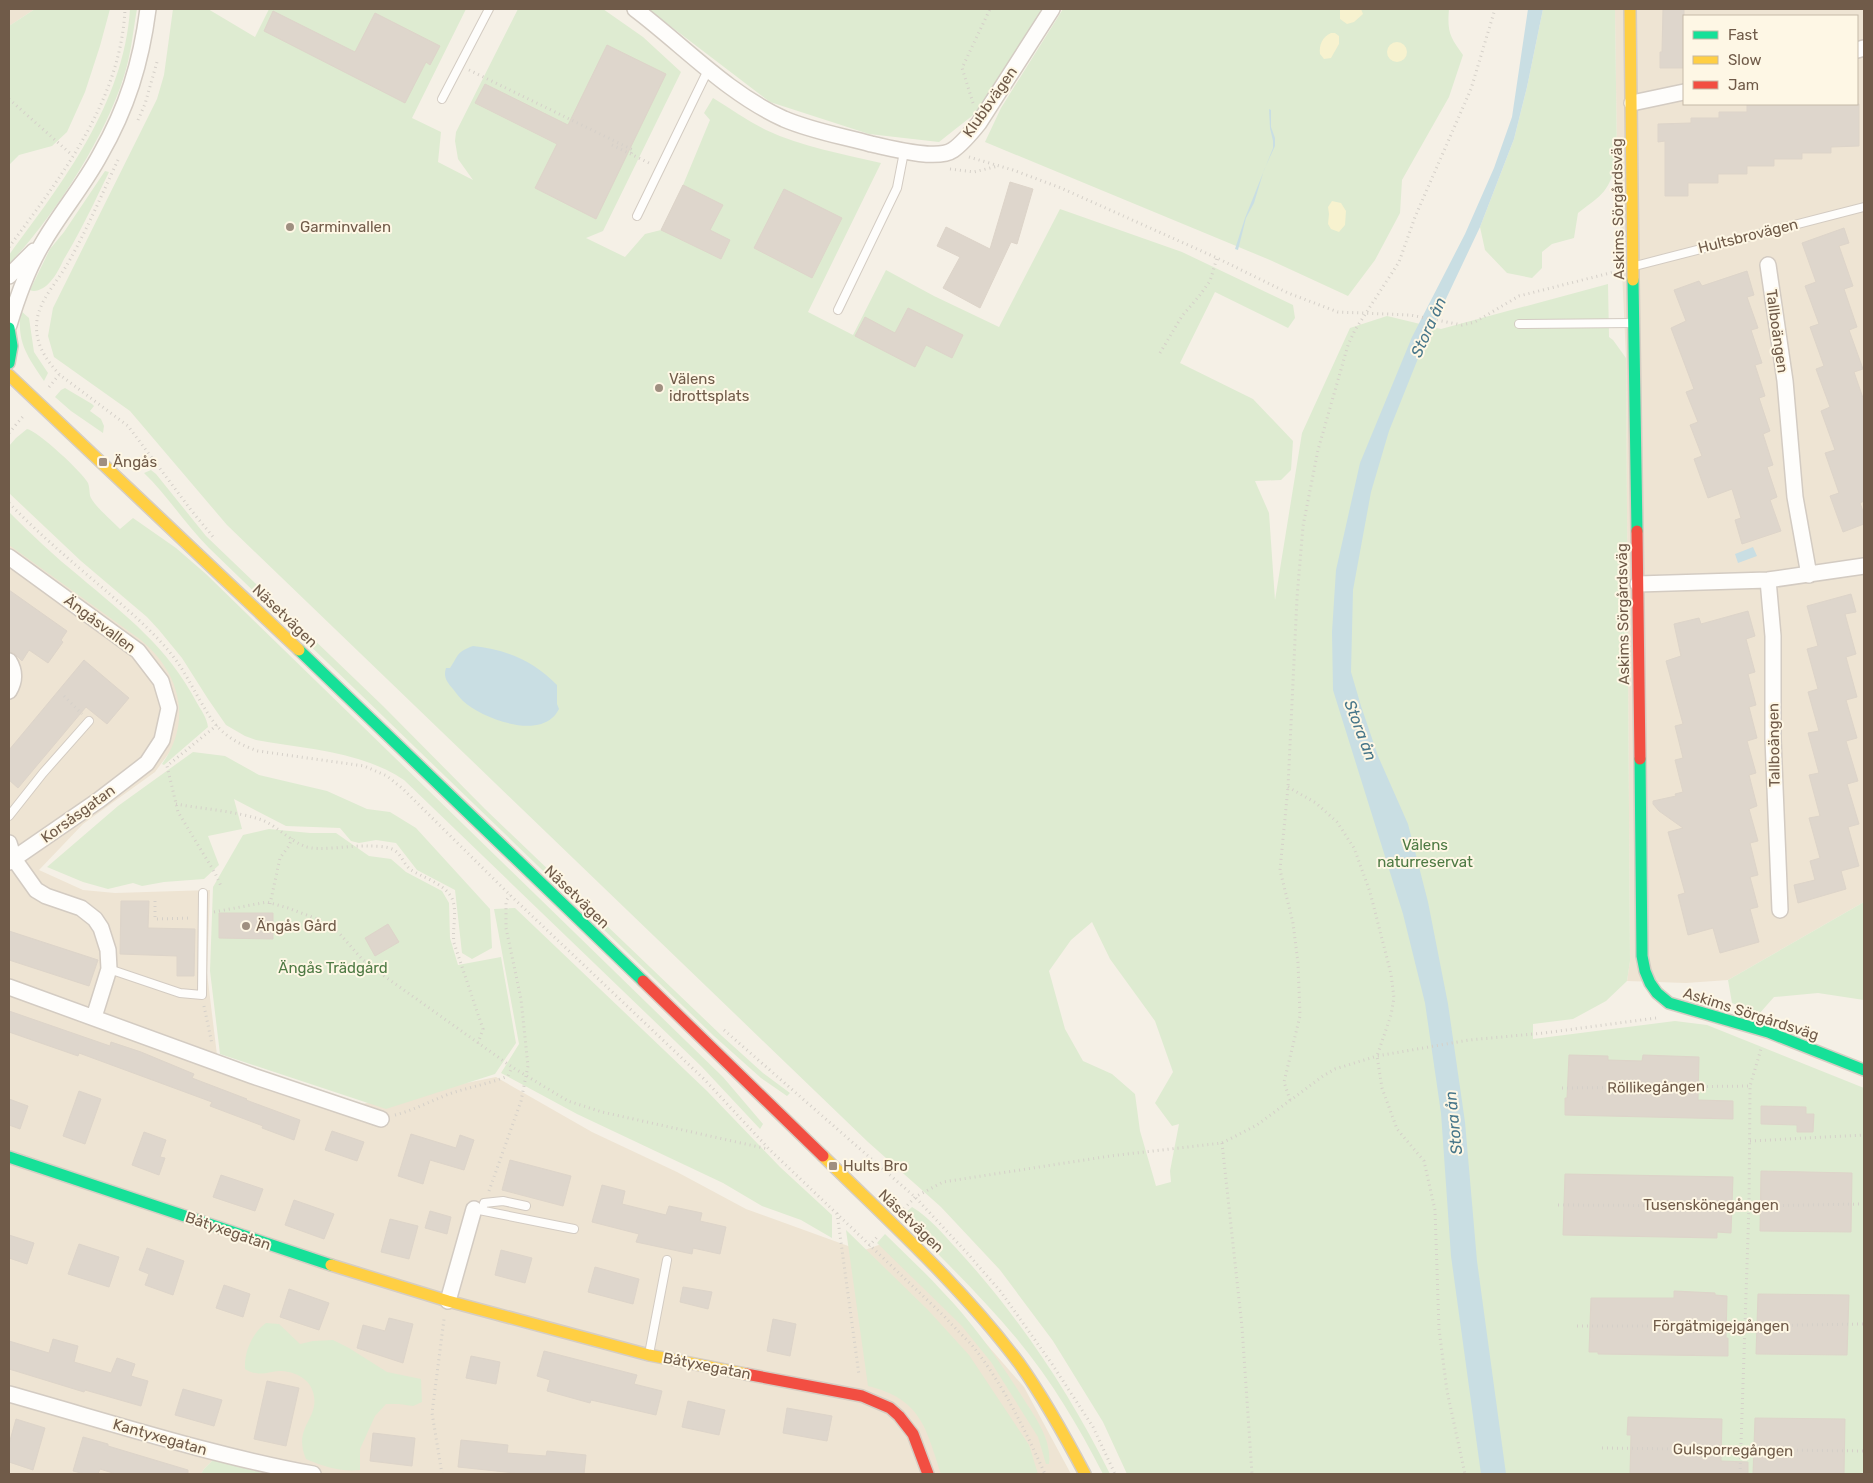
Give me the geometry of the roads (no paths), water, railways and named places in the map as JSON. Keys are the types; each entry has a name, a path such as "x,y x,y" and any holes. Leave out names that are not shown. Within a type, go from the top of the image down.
{"street":[{"path":"9,363 13,350 9,326 18,294 44,242 99,158 115,127 129,96 138,68 148,9"},
{"name":"Klubbvägen","path":"635,9 708,70 766,110 808,128 904,152 931,154 951,152 967,138 979,123 1052,9"},
{"name":"Askims Sörgårdsväg","path":"1630,9 1642,956 1644,972 1650,985 1669,1003 1768,1032 1864,1070"},
{"path":"1632,103 1683,92"},
{"path":"9,276 44,242"},
{"name":"Tallboängen","path":"1768,265 1785,381 1795,498 1809,575"},
{"name":"Näsetvägen","path":"9,375 190,545 645,982 941,1271 985,1319 1021,1367 1054,1417 1085,1474"},
{"name":"Ängåsvallen","path":"9,557 138,651 161,681 169,708 162,740 147,763"},
{"path":"1638,584 1768,580 1864,566"},
{"name":"Tallboängen","path":"1768,580 1773,636 1772,740 1780,910"},
{"path":"9,661 13,668 14,678 9,691"},
{"name":"Korsåsgatan","path":"11,861 99,800 147,763"},
{"path":"9,843 11,861 36,890 46,896 81,908 95,919 101,928 106,943 109,969 94,1017"},
{"path":"9,987 253,1076 381,1119"},
{"name":"Båtyxegatan","path":"9,1156 297,1255 448,1301 649,1355 862,1396 881,1402 898,1413 908,1424 919,1445 928,1474"},
{"path":"448,1301 480,1207"},
{"name":"Kantyxegatan","path":"9,1394 184,1444 278,1468 313,1474"}],"lane":[{"path":"442,99 489,9"},
{"path":"637,216 708,70"},
{"path":"838,310 897,188 904,152"},
{"name":"Hultsbrovägen","path":"1633,266 1864,207"},
{"path":"1519,324 1634,323"},
{"path":"9,816 43,773 90,721"},
{"path":"109,969 180,994 202,995 203,893"},
{"path":"480,1207 503,1201 526,1206"},
{"path":"480,1207 574,1228"},
{"path":"649,1355 667,1260"}],"water":[{"name":"Stora ån","path":"1528,9 1543,9 1514,139 1480,227 1419,356 1389,431 1371,492 1353,590 1351,672 1378,756 1408,824 1428,902 1448,1004 1465,1122 1477,1261 1506,1474 1481,1474 1451,1256 1441,1113 1425,1003 1403,914 1333,690 1332,632 1336,570 1360,463 1412,337 1465,234 1494,168 1512,117"},
{"path":"1269,109 1271,110 1271,127 1275,138 1275,146 1266,167 1273,148"},
{"path":"1263,172 1254,203 1246,218 1238,250 1235,249 1245,218"},
{"path":"1753,547 1757,556 1738,563 1735,554"},
{"path":"473,646 508,653 539,669 557,685 557,704 559,709 554,716 543,723 532,726 506,723 481,713 463,701 447,682 445,671 446,668 450,668 461,652"}],"place":[{"name":"Garminvallen","path":"290,227"},
{"name":"Välens idrottsplats","path":"659,388"},
{"name":"Ängås","path":"103,462"},
{"name":"Ängås Gård","path":"246,926"},
{"name":"Hults Bro","path":"833,1166"}],"park label":[{"name":"Välens naturreservat","path":"1425,854"},
{"name":"Ängås Trädgård","path":"333,968"}]}
